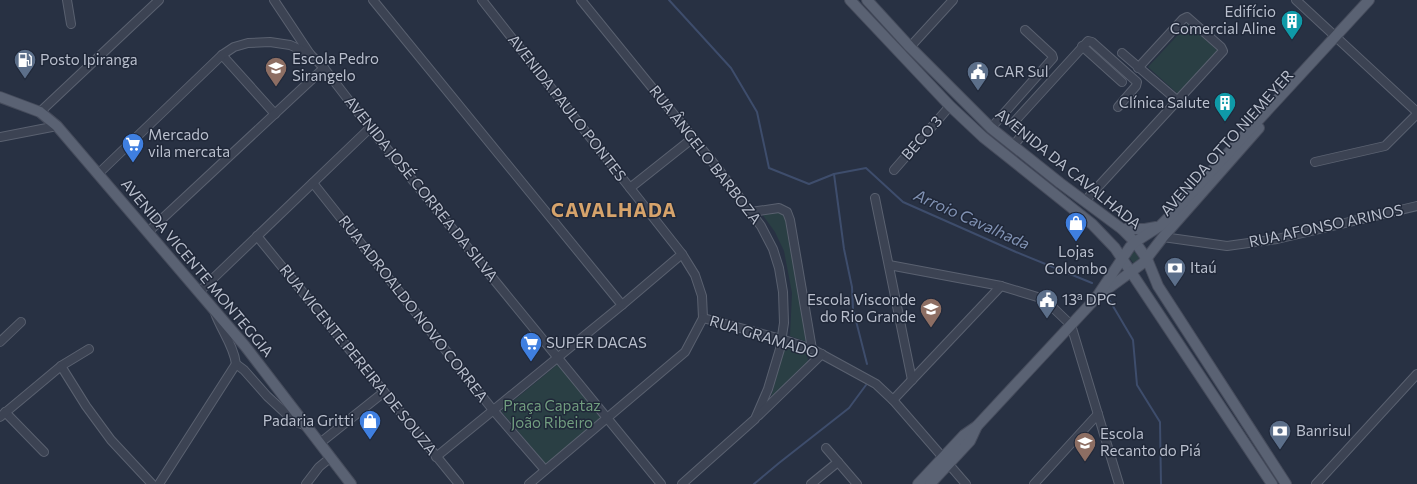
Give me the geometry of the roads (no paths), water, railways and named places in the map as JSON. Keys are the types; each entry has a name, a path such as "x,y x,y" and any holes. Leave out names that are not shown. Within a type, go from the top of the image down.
{"main road":[{"name":"AVENIDA DA CAVALHADA","path":"850,0 950,106 983,137 1092,224 1122,257 1272,484"},
{"name":"AVENIDA DA CAVALHADA","path":"867,0 910,47 991,128 1060,183 1122,229 1134,242 1147,259 1158,286 1286,484"},
{"name":"AVENIDA OTTO NIEMEYER","path":"1096,298 1132,272 1147,259 1163,237 1249,140 1369,0"},
{"name":"AVENIDA OTTO NIEMEYER","path":"930,484 964,435 977,426 1096,298 1122,257 1134,242 1160,226 1337,38 1372,4 1374,0"},
{"name":"AVENIDA VICENTE MONTEGGIA","path":"0,97 40,112 57,126 245,346 351,484"},
{"path":"1122,229 1146,229 1160,226"},
{"name":"AVENIDA OTTO NIEMEYER","path":"918,484 946,461"}],"street":[{"path":"66,0 71,24"},
{"path":"40,112 159,0"},
{"path":"274,0 310,54"},
{"path":"373,0 622,305"},
{"name":"AVENIDA PAULO PONTES","path":"482,0 682,254 695,275 702,296 703,318"},
{"name":"RUA ÂNGELO BARBOZA","path":"581,0 719,170 751,212 761,226 773,249 779,268 783,295 784,323 780,349 768,389 755,419 682,484"},
{"path":"910,47 953,0"},
{"path":"1298,0 1417,113 1385,146 1315,162"},
{"path":"1085,201 1223,51 1221,47 1187,18 1183,19 1138,68"},
{"path":"991,128 1053,58 1052,54 1025,30"},
{"path":"1013,146 1022,135 1014,125 1015,121 1088,41 1092,42 1137,82 1136,86 1118,107"},
{"name":"AVENIDA JOSÉ CORREA DA SILVA","path":"98,174 222,55 234,47 248,43 270,42 290,45 310,54 324,68 370,128 661,484"},
{"path":"1082,46 1122,82"},
{"path":"1122,53 1178,101"},
{"path":"222,55 275,114"},
{"path":"148,232 324,68"},
{"name":"BECO 3","path":"894,170 950,106"},
{"path":"0,136 57,126"},
{"path":"199,292 370,128"},
{"path":"630,188 693,138"},
{"name":"RUA ADROALDO NOVO CORREA","path":"313,183 493,410 545,470"},
{"path":"875,198 912,380"},
{"name":"RUA AFONSO ARINOS","path":"1163,237 1227,246 1278,239 1417,206"},
{"path":"751,212 779,208 787,212 790,220 812,349"},
{"name":"RUA VICENTE PEREIRA DE SOUZA","path":"257,236 459,484"},
{"path":"436,457 682,254"},
{"path":"888,265 1001,286 1044,299 1072,324 1119,484"},
{"path":"893,400 1001,286"},
{"path":"159,484 236,364 235,356 219,324 215,311"},
{"path":"529,484 685,352 703,318"},
{"name":"RUA GRAMADO","path":"703,318 812,349 876,384 893,400 966,484"},
{"path":"0,342 21,322"},
{"path":"44,452 3,414 61,366 89,349"},
{"path":"755,419 822,354"},
{"path":"236,364 244,370 267,396 294,422 307,426"},
{"path":"61,366 86,406 111,440 152,484"},
{"path":"1316,484 1417,374"},
{"path":"320,443 384,392"},
{"path":"1034,484 1098,414"},
{"path":"826,448 857,484"},
{"path":"306,484 319,467 330,458"},
{"path":"811,484 838,462"}],"waterway":[{"name":"Arroio Cavalhada","path":"669,0 731,68 757,112 769,168 809,184 834,174 866,168 903,202 1016,252 1092,283"},
{"path":"834,174 844,249 852,287 853,309 867,364"},
{"name":"Arroio Cavalhada","path":"1110,301 1133,340 1137,385 1160,422 1161,484"},
{"path":"754,484 849,408 866,385"}],"place":[{"name":"Edifício Comercial Aline","path":"1292,40"},
{"name":"Posto Ipiranga","path":"25,80"},
{"name":"Escola Pedro Sirangelo","path":"276,88"},
{"name":"CAR Sul","path":"978,92"},
{"name":"Clínica Salute","path":"1225,122"},
{"name":"Mercado vila mercata","path":"133,164"},
{"name":"Lojas Colombo","path":"1076,242"},
{"name":"Itaú","path":"1175,288"},
{"name":"13ª DPC","path":"1047,320"},
{"name":"Escola Visconde do Rio Grande","path":"931,328"},
{"name":"SUPER DACAS","path":"531,362"},
{"name":"Padaria Gritti","path":"370,440"},
{"name":"Banrisul","path":"1280,450"},
{"name":"Escola Recanto do Piá","path":"1085,462"}],"district":[{"name":"CAVALHADA","path":"614,210"}],"park label":[{"name":"Praça Capataz João Ribeiro","path":"552,414"}]}
